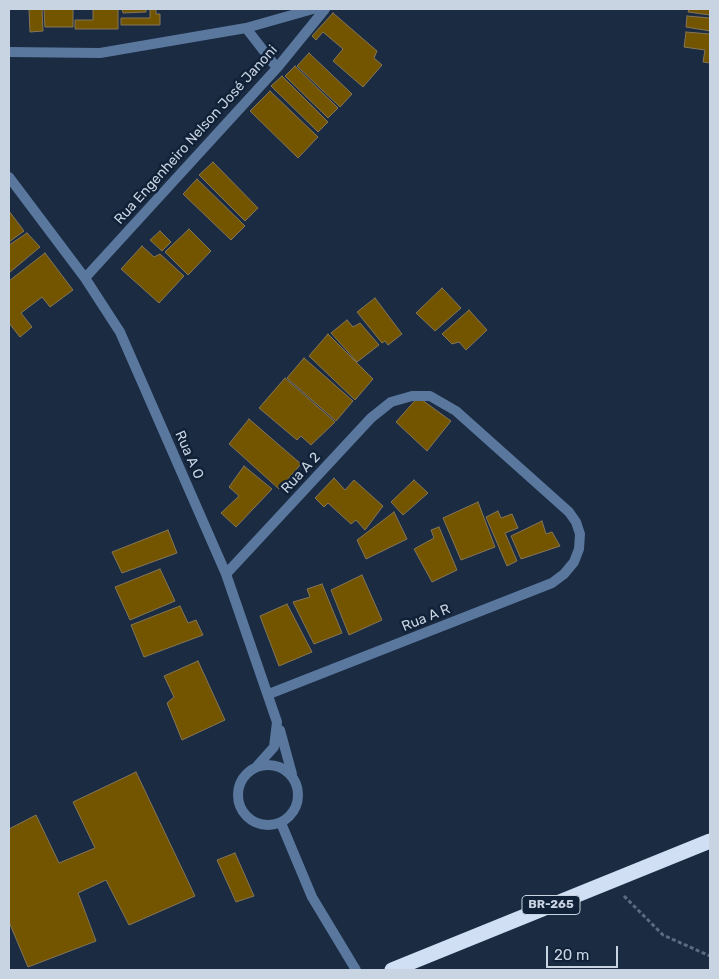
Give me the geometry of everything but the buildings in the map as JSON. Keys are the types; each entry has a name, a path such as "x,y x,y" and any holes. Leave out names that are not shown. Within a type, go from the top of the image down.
{"highway":[{"name":"BR-265","path":"392,970 710,841"}],"street":[{"name":"Rua Engenheiro Nelson José Janoni","path":"9,52 100,53 246,28 313,9"},
{"name":"Rua Engenheiro Nelson José Janoni","path":"85,278 277,68 325,9"},
{"path":"246,28 277,68"},
{"name":"Rua A O","path":"9,177 85,278 120,332 226,574 278,722 274,747 257,766"},
{"name":"Rua A 2","path":"226,574 371,418 391,402 401,398 430,396 456,411 569,512 576,522 580,534 579,549"},
{"name":"Rua A R","path":"269,694 552,583 564,574 574,562 579,549"},
{"path":"278,722 292,775 299,792 298,801 295,810 281,822 273,825 257,823 250,819 240,806 238,799 240,783 244,776 257,766 272,764 292,775"},
{"path":"281,822 312,897 344,954 356,970"}],"path":[{"path":"610,882 663,935 710,956"}]}
